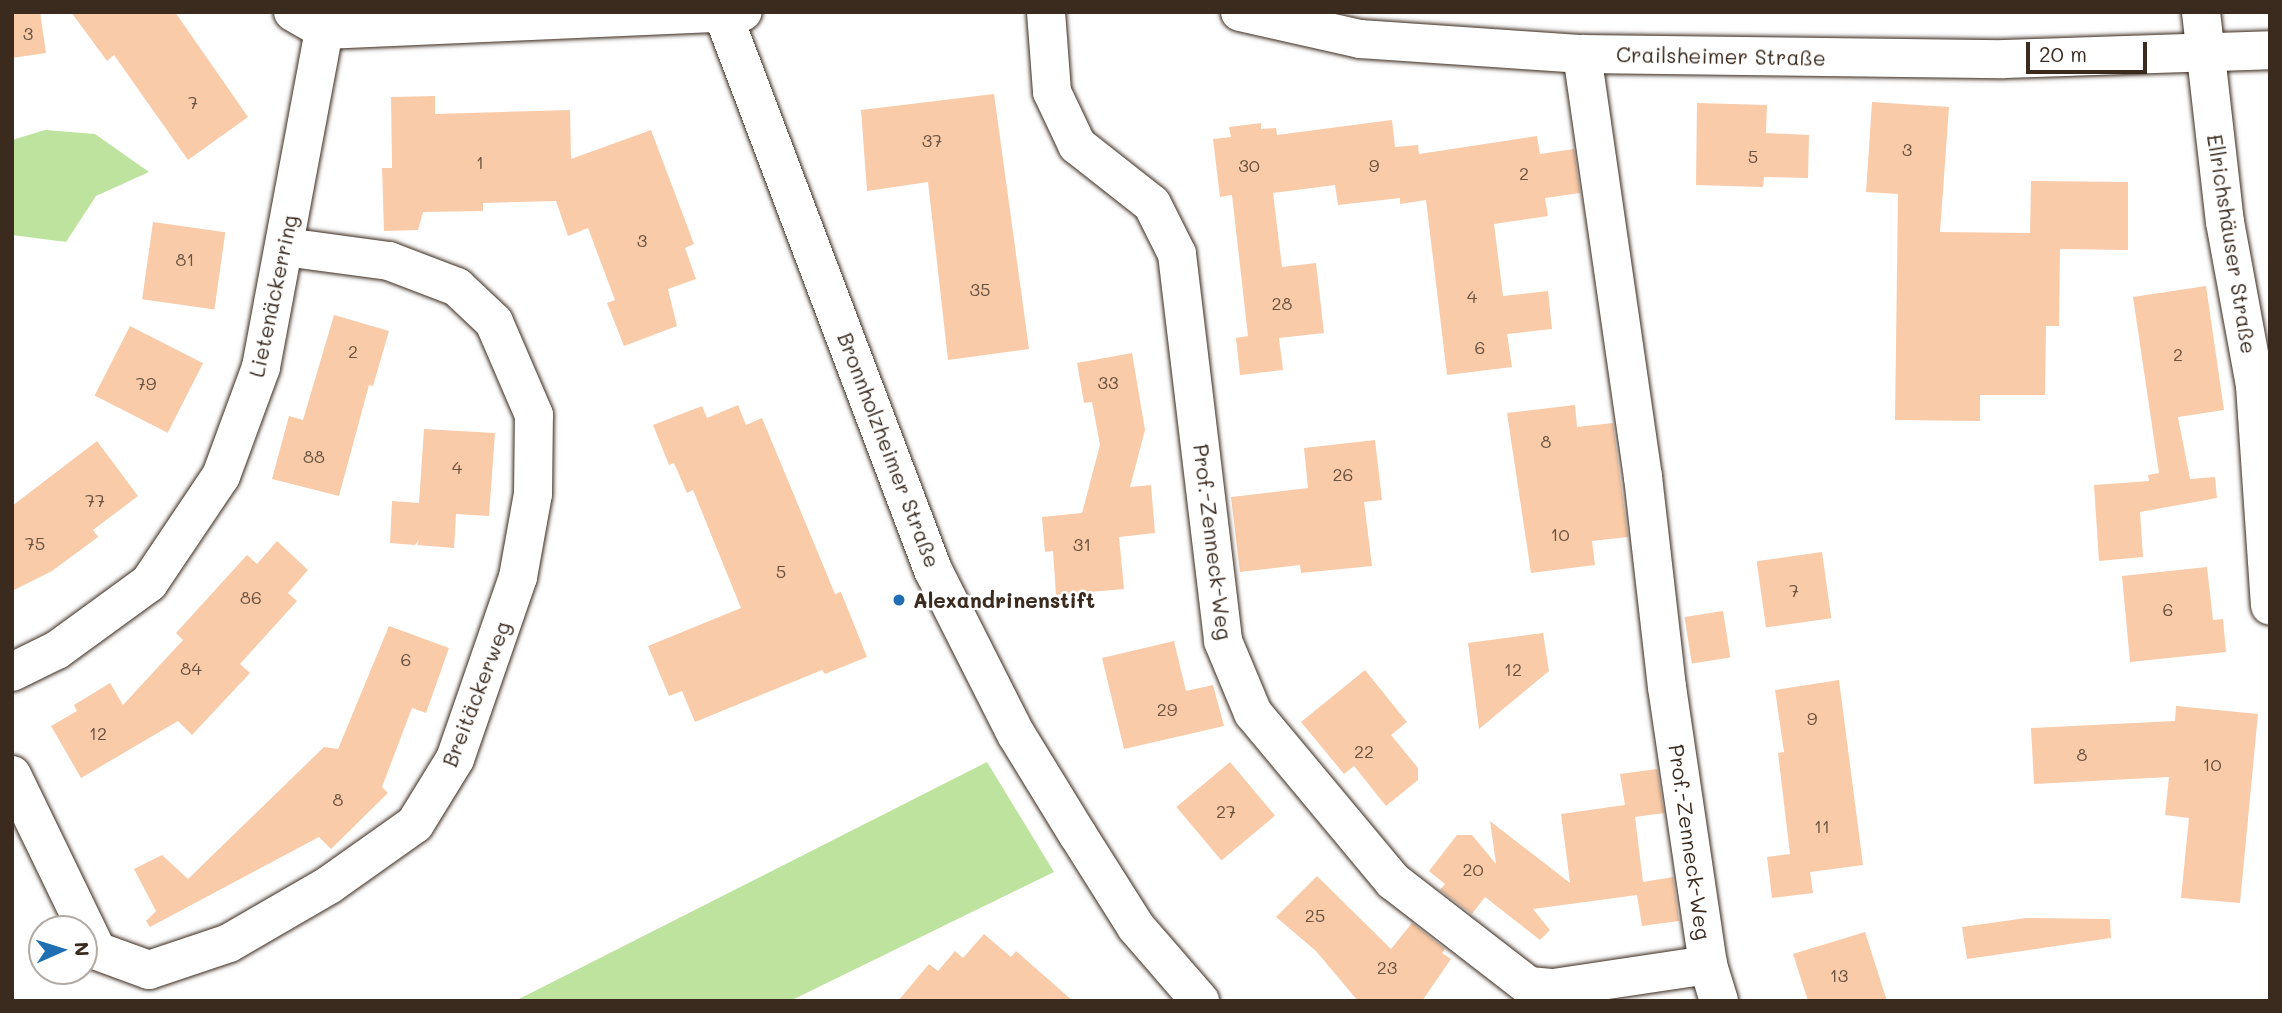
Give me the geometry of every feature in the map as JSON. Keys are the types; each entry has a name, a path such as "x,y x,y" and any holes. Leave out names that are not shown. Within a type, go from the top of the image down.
{"street":[{"name":"Prof.-Zenneck-Weg","path":"1046,12 1052,92 1077,145 1152,204 1177,254 1223,641 1253,713 1393,881 1529,986 1554,988 1708,965"},
{"name":"Crailsheimer Straße","path":"1240,12 1360,39 1582,54 2004,59 2204,51"},
{"name":"Ellrichshäuser Straße","path":"2201,12 2225,222 2262,383 2270,605"},
{"name":"Lietenäckerring","path":"12,672 57,650 149,583 221,476 261,367 286,247 308,21 730,14"},
{"name":"Bronnholzheimer Straße","path":"730,14 933,570 1016,734 1078,835 1136,927 1200,1001"},
{"path":"2204,51 2270,50"},
{"name":"Prof.-Zenneck-Weg","path":"1582,54 1708,965 1719,1001"},
{"name":"Breitäckerweg","path":"12,775 97,951 149,970 229,943 329,885 415,824 455,759 518,578 533,494 534,415 494,322 457,287 389,261 286,247"}],"green space":[{"path":"45,130 95,134 149,172 96,196 66,242 12,235 12,140"},
{"path":"987,762 1054,872 790,1001 515,1001"}],"building":[{"path":"12,12 40,12 46,53 12,58"},
{"path":"71,12 175,12 248,117 188,160 114,55 107,61"},
{"path":"994,94 1029,349 948,360 928,182 867,191 861,110"},
{"path":"435,96 435,114 570,110 571,159 651,130 694,244 685,248 696,279 668,289 677,326 624,346 607,303 615,300 588,228 568,236 556,201 483,203 483,211 423,212 418,230 384,231 382,168 392,168 391,97"},
{"path":"1872,102 1949,107 1940,232 2030,233 2031,181 2128,182 2128,250 2060,249 2059,326 2046,326 2045,395 1980,395 1980,421 1895,420 1898,194 1866,192"},
{"path":"1697,103 1767,105 1766,133 1809,135 1808,178 1764,177 1763,187 1696,185"},
{"path":"1392,120 1395,147 1418,145 1419,154 1537,136 1540,154 1574,149 1580,193 1545,198 1548,216 1494,224 1503,296 1548,291 1552,329 1507,334 1512,367 1447,375 1426,200 1400,204 1400,198 1338,205 1335,185 1273,193 1282,267 1316,263 1324,333 1279,338 1283,370 1240,375 1236,338 1248,336 1232,195 1220,197 1213,139 1231,137 1229,127 1261,123 1261,129 1276,128 1277,135"},
{"path":"153,222 225,232 214,309 142,299"},
{"path":"2206,286 2224,410 2178,417 2190,479 2215,477 2217,498 2140,512 2143,557 2099,561 2094,485 2149,481 2148,475 2159,473 2133,297"},
{"path":"334,315 389,331 373,386 369,385 339,496 272,479 289,416 303,420"},
{"path":"130,326 203,363 168,433 95,395"},
{"path":"1132,353 1145,430 1130,487 1151,485 1155,533 1119,537 1124,589 1056,595 1053,551 1045,552 1042,517 1082,513 1100,445 1092,402 1084,403 1077,363"},
{"path":"738,405 746,425 762,418 835,594 841,592 867,657 825,674 822,670 695,722 682,691 669,696 648,646 741,608 693,490 687,493 674,463 669,465 653,425 702,406 707,418"},
{"path":"1575,405 1577,427 1613,423 1628,537 1592,541 1595,565 1531,573 1507,413"},
{"path":"424,429 495,433 489,516 456,514 454,548 417,545 419,540 415,545 390,543 392,501 419,503"},
{"path":"1375,440 1382,500 1364,502 1372,566 1301,573 1300,565 1240,572 1231,497 1308,488 1304,448"},
{"path":"97,441 138,496 93,530 98,537 52,571 12,591 12,506"},
{"path":"277,541 308,570 288,593 297,601 240,664 250,673 192,735 178,721 81,778 51,726 77,711 74,705 110,683 123,705 183,640 176,633 247,555 257,564"},
{"path":"1822,552 1831,618 1766,628 1757,561"},
{"path":"2207,567 2213,620 2223,619 2226,652 2130,662 2122,576"},
{"path":"1723,611 1730,657 1692,664 1684,617"},
{"path":"389,626 449,648 426,713 412,708 382,787 388,793 331,849 319,837 150,927 146,921 156,911 134,869 162,855 188,879 324,747 338,749"},
{"path":"1543,633 1549,671 1479,729 1468,643"},
{"path":"1174,641 1186,691 1213,685 1224,726 1124,749 1102,658"},
{"path":"1365,670 1407,722 1391,735 1418,768 1418,780 1386,806 1354,766 1344,774 1301,722"},
{"path":"1839,680 1863,865 1810,872 1813,893 1772,898 1767,857 1790,854 1778,753 1784,752 1775,690"},
{"path":"2176,706 2258,714 2240,903 2181,898 2189,818 2165,815 2169,777 2034,784 2031,728 2175,721"},
{"path":"1230,762 1275,816 1221,861 1176,807"},
{"path":"1657,769 1664,813 1635,817 1643,882 1673,877 1679,921 1642,926 1637,895 1533,909 1550,930 1540,940 1485,897 1472,914 1440,890 1445,884 1429,871 1457,835 1472,835 1496,864 1490,821 1570,883 1561,814 1625,805 1620,774"},
{"path":"1317,876 1391,949 1412,923 1445,949 1442,953 1451,959 1422,1001 1358,1001 1316,951 1276,917"},
{"path":"2026,918 2110,919 2111,938 1967,959 1962,927"},
{"path":"1865,932 1887,1001 1808,1001 1793,954"},
{"path":"984,934 1011,957 1016,951 1073,1001 898,1001 929,964 938,971 955,951 963,958"}],"place":[{"name":"Alexandrinenstift","path":"899,600"}]}
